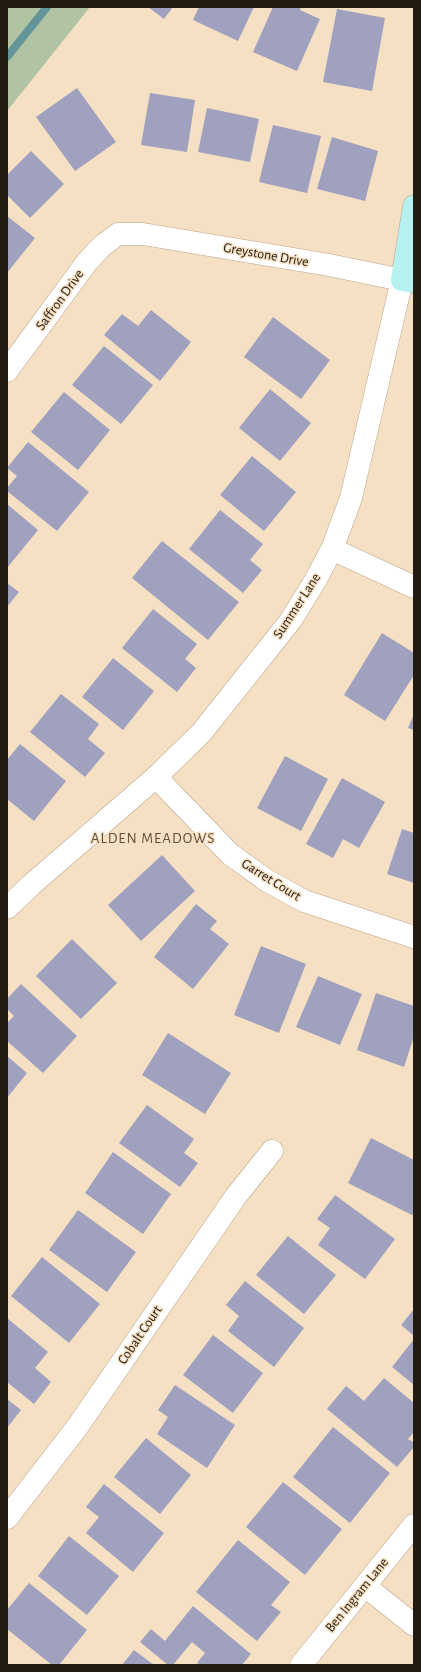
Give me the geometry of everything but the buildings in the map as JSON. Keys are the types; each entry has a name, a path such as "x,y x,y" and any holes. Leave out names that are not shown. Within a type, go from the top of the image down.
{"street":[{"name":"Summer Lane","path":"7,908 31,884 156,777 202,732 291,620 315,581 332,548 351,498 408,281 414,206"},
{"name":"Greystone Drive","path":"118,234 143,234 329,265 408,281"},
{"name":"Saffron Drive","path":"7,371 87,262 102,246 118,234"},
{"path":"332,548 414,587"},
{"name":"Garret Court","path":"156,777 230,854 266,880 304,901 414,937"},
{"name":"Cobalt Court","path":"7,1518 78,1426 236,1196 272,1151"},
{"name":"Ben Ingram Lane","path":"301,1665 414,1525"},
{"path":"365,1586 414,1625"}],"green space":[{"path":"7,7 90,7 7,111"}],"waterway":[{"path":"7,57 47,7"}],"district":[{"name":"ALDEN MEADOWS","path":"153,838"}]}
